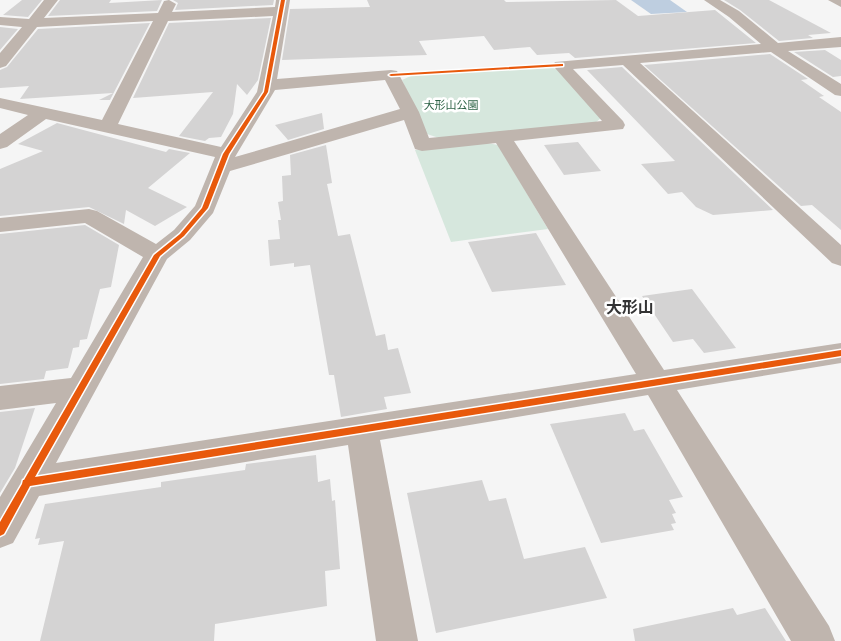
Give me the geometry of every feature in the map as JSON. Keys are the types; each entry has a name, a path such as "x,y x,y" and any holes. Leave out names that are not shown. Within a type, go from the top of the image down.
{"street":[{"path":"0,63 51,0"},
{"path":"107,128 171,0"},
{"path":"711,0 734,14 774,48 841,91"},
{"path":"834,0 841,3"},
{"path":"0,21 32,23 163,16 282,5 269,85 224,161 206,208 182,235 157,255 0,531"},
{"path":"561,65 841,42"},
{"path":"627,60 841,258"},
{"path":"269,85 391,75 410,112 422,145 616,126 561,65"},
{"path":"0,103 107,128 224,161 410,112"},
{"path":"0,143 44,113"},
{"path":"502,137 656,382 814,641"},
{"path":"0,225 89,216 157,255"},
{"path":"26,483 841,353"},
{"path":"0,398 80,389"},
{"path":"362,430 397,641"}],"path":[{"path":"413,74 561,65"}],"green space":[{"name":"大形山公園","path":"547,67 557,69 601,118 595,123 442,139 427,134 402,80 413,75"},
{"path":"487,143 498,145 548,229 451,242 415,150"}],"water":[{"path":"631,0 670,0 687,12 651,14"}],"building":[{"path":"22,0 42,0 28,17 3,15"},
{"path":"60,0 111,0 109,3 162,0 157,11 48,16"},
{"path":"173,0 274,0 273,5 175,10 178,3"},
{"path":"367,0 504,0 506,2 616,0 638,16 715,10 756,43 575,58 569,53 537,55 530,47 494,50 484,36 419,41 427,55 282,60 290,9 370,7"},
{"path":"724,0 769,0 831,33 808,35 813,38 779,41 740,10"},
{"path":"271,18 258,80 247,95 237,84 233,114 221,137 209,138 205,141 179,136 213,92 133,98 169,23"},
{"path":"150,23 110,100 99,100 113,93 20,99 29,86 0,88 0,70 7,67 38,29"},
{"path":"0,27 18,29 0,50"},
{"path":"825,50 841,60 841,76 833,77 794,52"},
{"path":"770,54 808,79 801,80 824,96 819,97 841,112 841,230 812,205 801,206 644,65"},
{"path":"622,67 773,210 713,215 696,207 682,192 668,194 641,164 675,161 587,70"},
{"path":"322,113 324,129 288,140 275,125"},
{"path":"57,123 166,152 169,149 190,153 148,188 187,207 155,226 126,210 124,224 89,207 0,216 0,169 43,151 18,144"},
{"path":"578,142 601,171 564,175 544,145"},
{"path":"326,145 332,183 327,184 338,236 350,234 376,336 385,334 388,350 398,348 411,393 384,397 387,409 341,417 334,375 329,375 310,265 294,267 294,263 270,266 268,240 280,239 278,220 281,220 278,202 283,201 282,176 291,175 290,155"},
{"path":"85,225 119,245 111,287 100,289 87,339 80,340 79,347 73,348 68,368 46,371 44,379 0,384 0,234"},
{"path":"536,233 566,285 492,292 468,242"},
{"path":"692,289 736,348 704,353 693,339 673,342 642,296"},
{"path":"35,408 15,468 0,493 0,412"},
{"path":"625,413 634,431 644,429 683,497 669,500 676,513 672,514 676,523 671,524 674,530 601,543 550,424"},
{"path":"316,455 318,482 330,479 332,501 335,500 340,569 325,571 327,606 215,624 214,641 40,641 64,541 38,545 40,538 35,539 45,504 161,487 161,482 245,470 246,464"},
{"path":"482,480 489,501 506,498 524,559 585,547 607,598 436,633 407,493"},
{"path":"733,608 737,615 765,608 786,641 635,641 633,629"}],"cycle path":[{"path":"0,531 157,255 182,235 205,208 226,154 266,92 283,0"},
{"path":"391,75 561,65"},
{"path":"26,483 841,353"}],"district":[{"name":"大形山","path":"630,307"}]}
